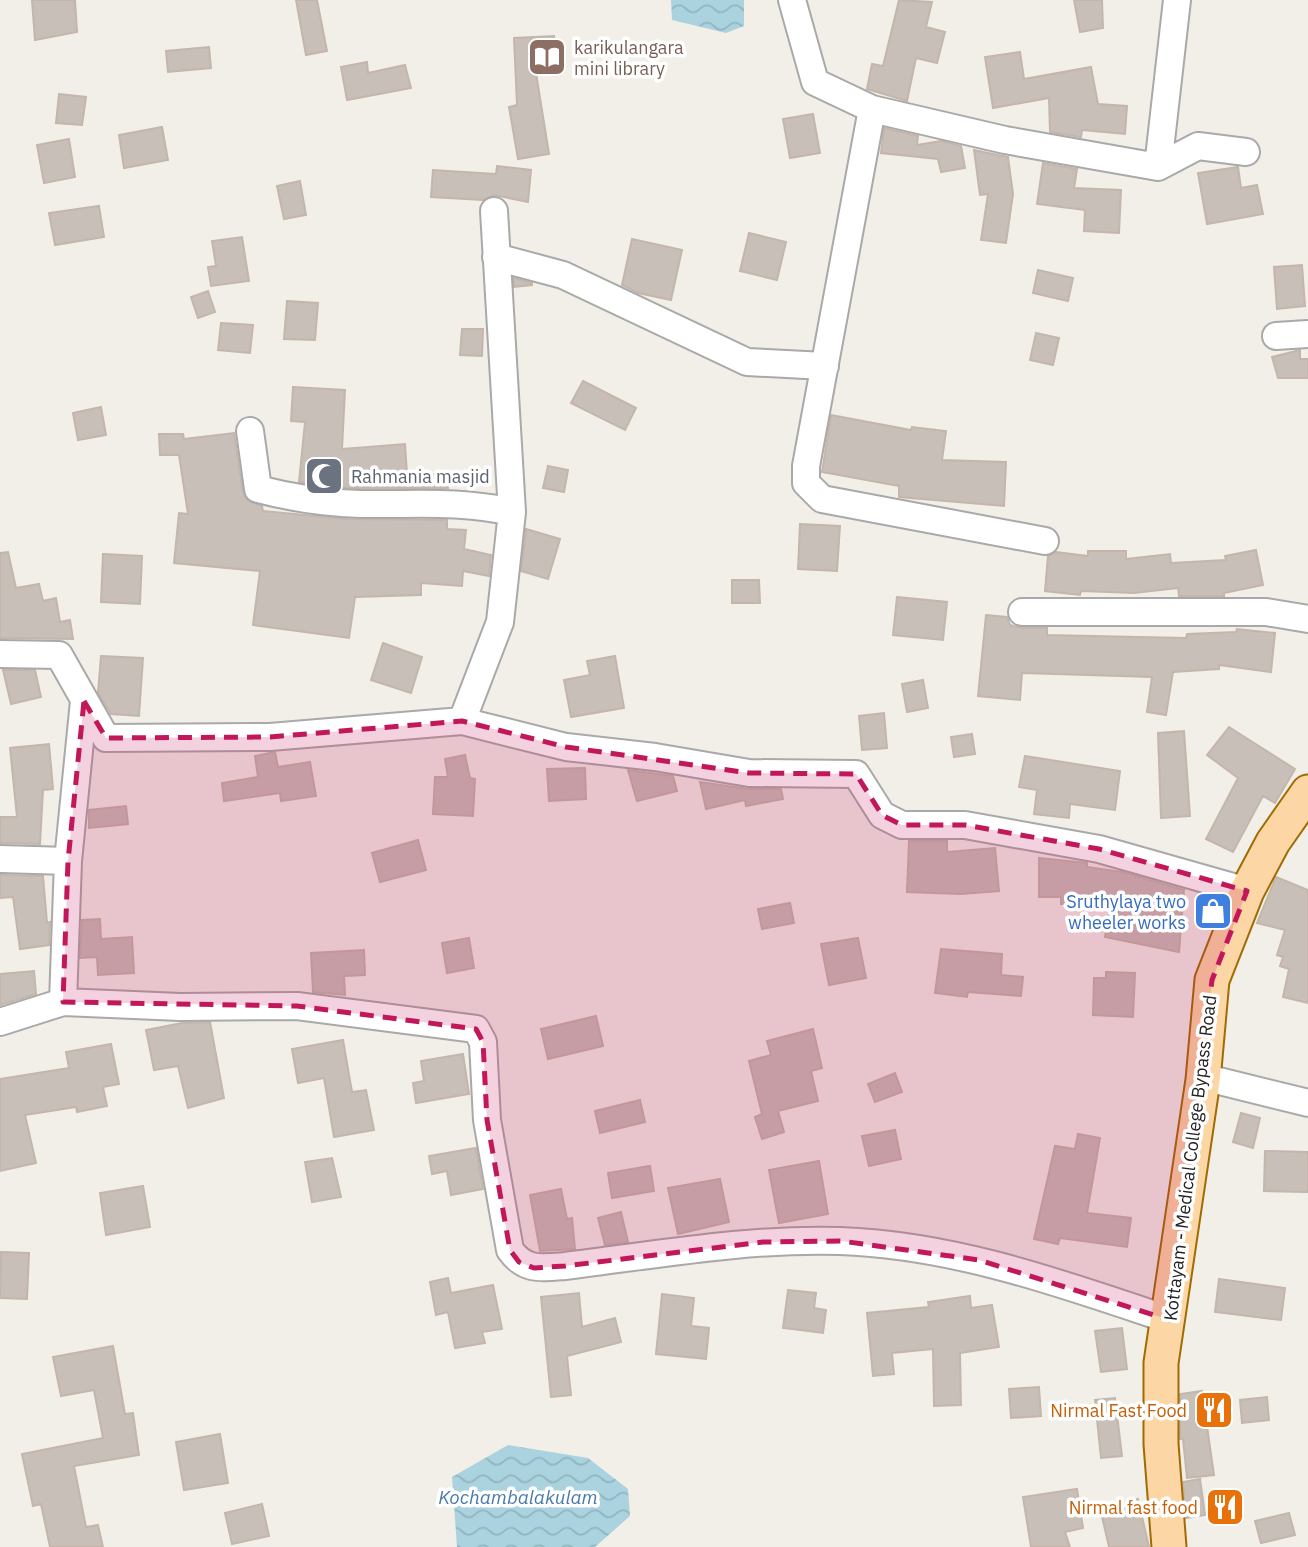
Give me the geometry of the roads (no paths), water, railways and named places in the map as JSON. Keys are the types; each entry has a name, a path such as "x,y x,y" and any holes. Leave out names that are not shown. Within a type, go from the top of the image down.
{"main road":[{"name":"Kottayam - Medical College Bypass Road","path":"1170,1547 1161,1431 1161,1363 1170,1320 1203,1077 1212,981 1247,891 1273,842 1308,792"}],"street":[{"path":"792,0 815,82 872,109 1005,140 1158,167 1198,146 1246,152"},
{"path":"1158,167 1177,0"},
{"path":"872,109 806,466 806,483 822,499 1045,541"},
{"path":"462,721 500,622 512,512 494,211"},
{"path":"496,257 563,275 668,327 747,362 825,366"},
{"path":"1276,336 1308,334"},
{"path":"250,431 258,489 289,497 359,504 448,502 512,512"},
{"path":"1022,612 1266,612 1308,619"},
{"path":"0,654 59,655 106,738 270,737 462,721 566,747 655,757 749,773 856,775 883,815 902,825 965,824 1086,847 1247,891"},
{"path":"63,1002 68,861 84,701"},
{"path":"0,859 68,861"},
{"path":"0,1022 63,1002 180,1007 297,1006 476,1029 483,1042 487,1120 510,1250 519,1262 534,1268 763,1242 841,1241 905,1247 979,1261 1053,1281 1170,1320"},
{"path":"1203,1077 1308,1103"}],"water":[{"path":"671,0 744,0 744,26 726,33 672,20"},
{"name":"Kochambalakulam","path":"508,1445 588,1458 628,1489 630,1516 595,1547 457,1547 452,1477"}],"place":[{"name":"karikulangara mini library","path":"547,57"},
{"name":"Rahmania masjid","path":"324,476"},
{"name":"Sruthylaya two wheeler works","path":"1213,911"},
{"name":"Nirmal Fast Food","path":"1214,1410"},
{"name":"Nirmal fast food","path":"1225,1507"}]}
